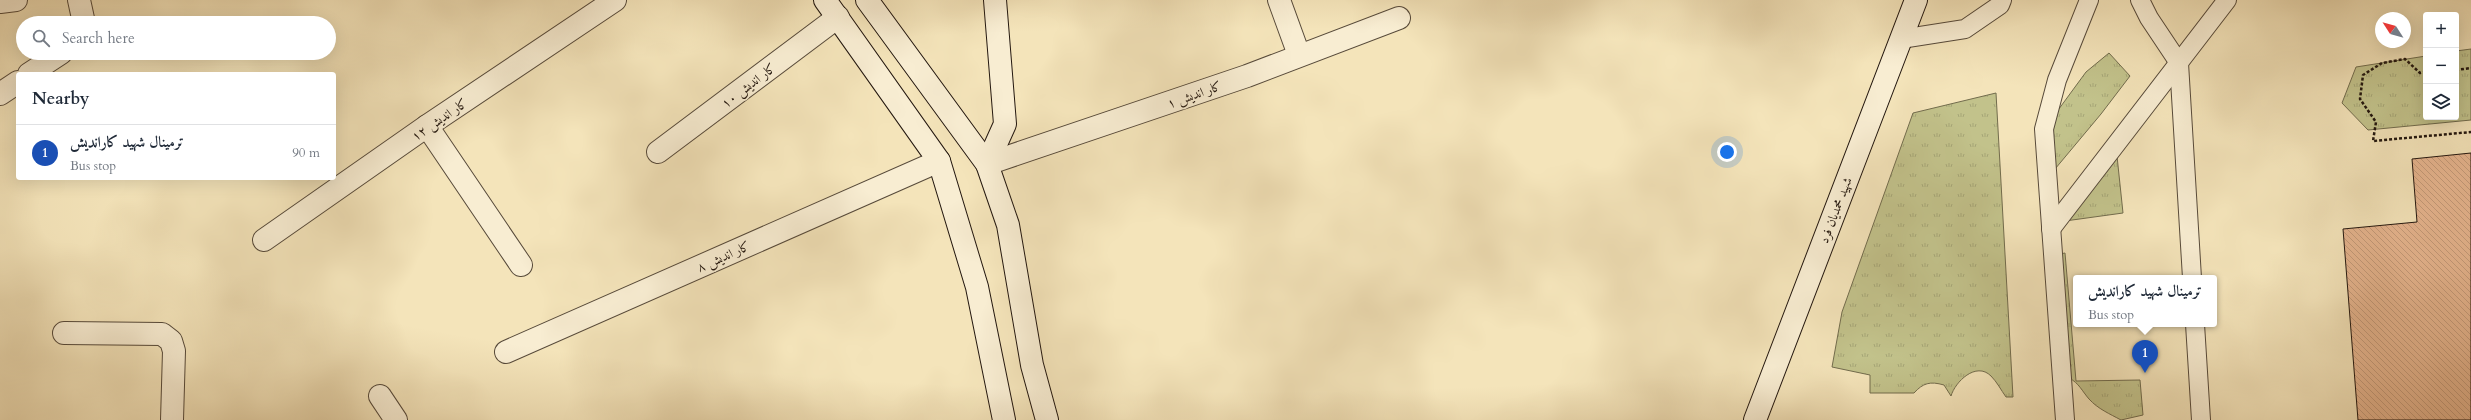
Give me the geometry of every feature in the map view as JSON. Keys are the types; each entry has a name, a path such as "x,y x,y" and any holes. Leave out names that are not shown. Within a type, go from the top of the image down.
{"street":[{"path":"0,2 16,0"},
{"path":"79,0 82,16"},
{"name":"۱۲ کار اندیش","path":"264,240 427,126 615,0"},
{"path":"825,0 939,161 977,287 1004,420"},
{"path":"867,0 987,164 1008,225 1032,365 1047,420"},
{"path":"987,164 1005,124 995,0"},
{"path":"1279,0 1298,55"},
{"name":"شهید محمدیان فرد","path":"1754,420 1916,0"},
{"name":"۱۰ کار اندیش","path":"658,152 838,18"},
{"name":"۱ کار اندیش","path":"987,164 1247,76 1298,55 1399,18"},
{"path":"33,72 51,60"},
{"path":"0,94 16,83"},
{"path":"427,126 521,265"},
{"name":"۸ کار اندیش","path":"506,352 939,161"},
{"path":"64,333 162,334 171,341 174,351 172,420"},
{"path":"380,396 396,420"}],"lane":[{"path":"1901,39 1965,29 2000,5 2002,0"},
{"path":"2065,420 2044,129 2057,80 2089,0"},
{"path":"2140,0 2149,18 2179,63 2192,275"},
{"path":"2051,229 2227,0"},
{"path":"2195,327 2201,420"}],"path":[{"path":"2423,72 2420,73 2405,59 2382,63 2362,74 2360,99 2376,122 2373,141 2471,132"},
{"path":"2459,70 2471,68"}],"green space":[{"path":"2471,49 2471,120 2368,130 2342,103 2356,67 2423,56 2423,120 2459,120 2459,51"},
{"path":"2109,53 2130,76 2101,114 2050,175 2053,117 2086,72"},
{"path":"1996,93 2013,397 2006,397 1991,376 1985,372 1979,371 1967,375 1961,380 1951,396 1944,385 1935,383 1924,385 1914,393 1870,393 1870,375 1832,367 1842,312 1913,113"},
{"path":"2117,156 2123,213 2065,221"},
{"path":"2065,253 2076,381 2140,380 2143,415 2121,420 2096,406 2078,385 2069,378 2055,255"}],"building":[{"path":"2471,153 2471,420 2358,420 2343,229 2417,222 2412,159"}],"place":[{"name":"ترمینال شهید کاراندیش","path":"2145,373"}]}
